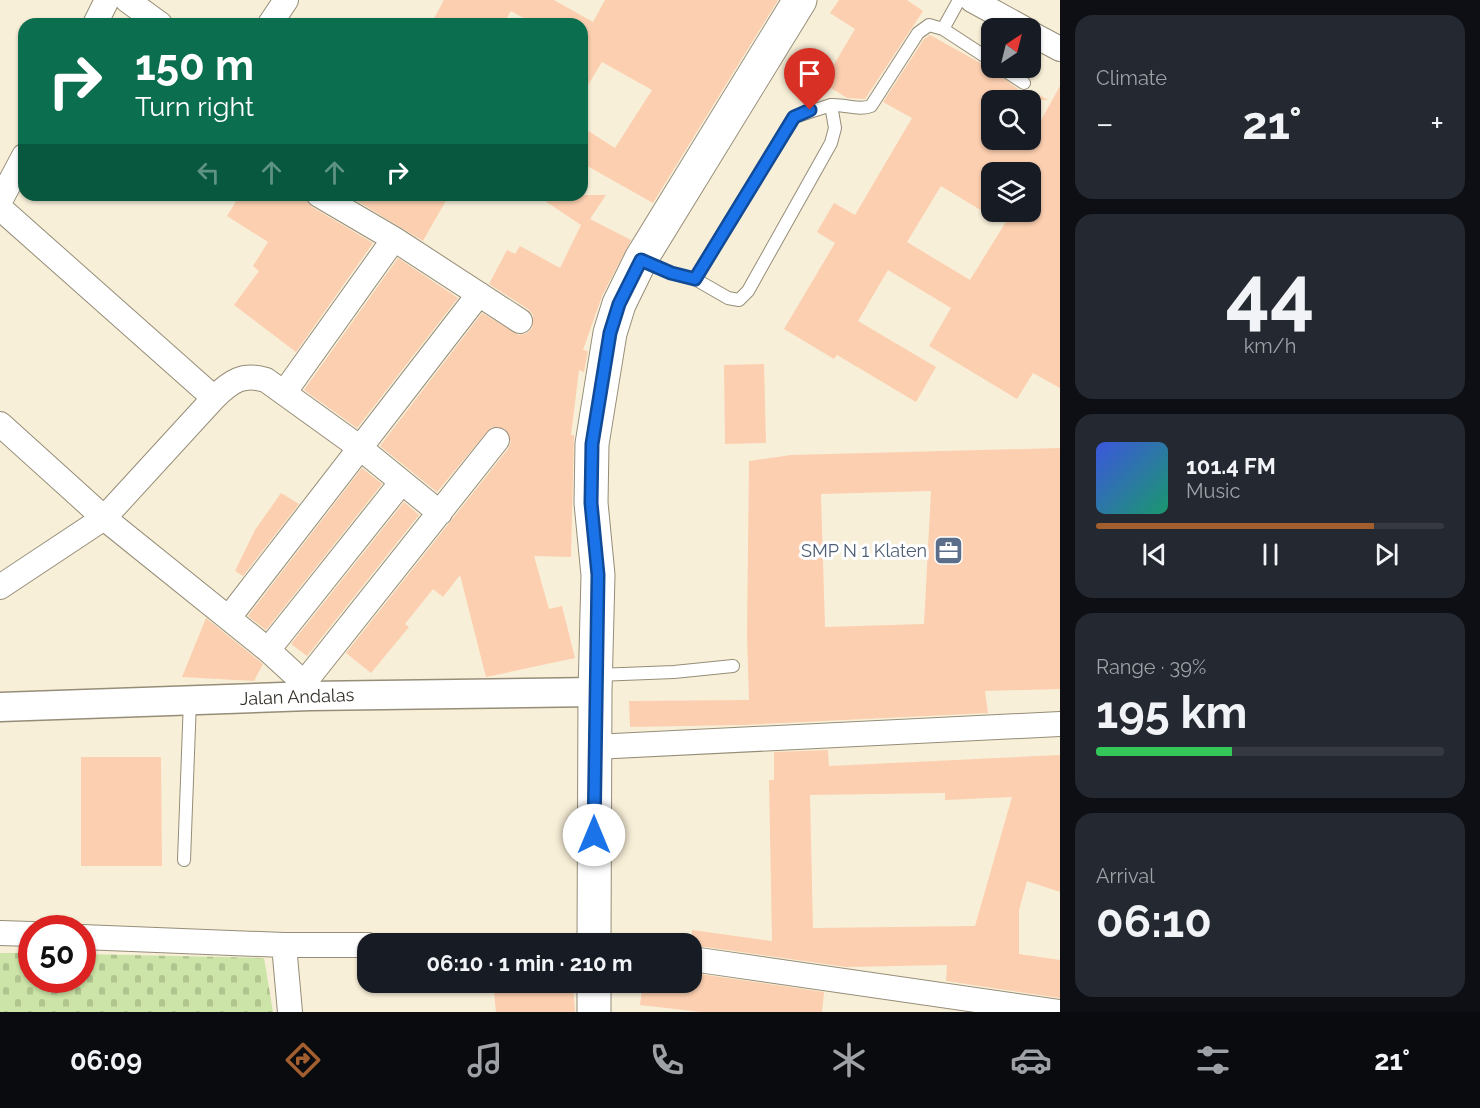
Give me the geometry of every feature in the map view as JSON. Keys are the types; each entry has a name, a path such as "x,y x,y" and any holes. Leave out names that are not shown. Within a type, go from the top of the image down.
{"main road":[{"path":"594,933 594,747 598,575 591,503 592,444 610,333 619,304 641,260 800,0"},
{"path":"594,993 594,1012"}],"street":[{"path":"97,18 107,0"},
{"path":"127,0 152,18"},
{"path":"274,18 286,0"},
{"path":"972,0 1005,18"},
{"path":"1041,39 1060,49"},
{"path":"0,201 18,167"},
{"path":"329,201 394,239 520,321"},
{"path":"0,208 214,398"},
{"path":"284,393 394,239"},
{"path":"230,616 479,294"},
{"path":"0,587 105,518 227,385 252,375 266,380 359,447 440,513"},
{"path":"0,424 105,518 230,616 268,650 307,690 497,440"},
{"path":"268,650 401,483"},
{"name":"Jalan Andalas","path":"0,707 190,700 307,690 595,683"},
{"path":"594,747 1060,724"},
{"path":"0,933 18,934"},
{"path":"96,938 284,945 357,945"},
{"path":"284,945 290,1012"},
{"path":"702,960 1059,1012"}],"lane":[{"path":"943,29 959,0"},
{"path":"695,279 794,117 831,105 846,104 865,108 871,106 922,27 935,25 981,54"},
{"path":"1015,78 1024,84"},
{"path":"641,260 671,273 695,279 728,298 739,300 748,291 831,143 835,128 831,105"},
{"path":"595,683 733,666"},
{"path":"184,860 190,700"}],"green space":[{"path":"0,953 18,953 18,993 96,993 96,954 264,958 273,1012 0,1012"}],"building":[{"path":"444,0 554,0 586,18 523,18 511,11 507,18 434,18"},
{"path":"605,0 778,0 653,203 588,166 588,131 615,148 652,90 602,62 588,85 588,19 593,22"},
{"path":"839,0 907,0 923,11 865,99 847,98 823,83 855,29 830,13"},
{"path":"930,35 981,63 981,78 1003,78 1019,90 981,90 981,150 1041,150 1041,120 1060,86 1060,388 1033,373 1017,399 929,346 951,308 888,270 858,321 936,367 916,402 837,355 834,359 784,329 835,243 817,232 834,203 855,215 912,118 883,102 924,39"},
{"path":"588,195 606,195 590,219 631,240 602,296 583,350 588,351 584,372 579,370 571,435 574,435 571,557 534,556 549,609 562,606 575,658 486,677 460,575 443,597 433,589 405,624 409,627 371,673 346,653 508,449 511,442 505,429 491,427 437,492 380,446 482,313 519,335 527,333 532,328 533,315 528,309 489,284 507,250 515,254 520,246 560,268 581,225 545,201 588,201"},
{"path":"236,201 308,201 312,207 373,243 296,352 234,305 259,271 253,266 268,242 227,216"},
{"path":"357,201 446,201 423,241"},
{"path":"398,258 458,298 357,428 304,390"},
{"path":"764,364 766,443 725,444 724,365"},
{"path":"1060,448 1060,689 985,691 988,713 742,725 630,727 629,701 749,700 747,635 749,461 791,455","holes":["931,491 924,624 825,627 821,494"]},
{"path":"362,468 382,484 266,630 248,616"},
{"path":"281,493 299,504 243,576 235,571 255,530"},
{"path":"404,502 419,515 307,656 291,644"},
{"path":"206,618 263,664 254,681 182,677"},
{"path":"828,750 829,766 1060,755 1060,892 1027,881 1019,910 1019,954 1060,960 1060,998 946,981 947,965 846,967 702,946 702,933 692,933 692,930 772,941 769,780 774,780 774,752","holes":["945,793 945,800 1012,797 975,926 813,928 810,795"]},
{"path":"81,757 161,757 162,866 81,866"},
{"path":"702,974 824,992 822,1012 701,1012 640,1005 642,993 702,993"},
{"path":"494,993 574,993 575,1012 496,1012"}],"place":[{"name":"SMP N 1 Klaten","path":"948,551"}],"route":[{"path":"594,835 598,575 591,503 592,444 610,333 619,304 641,260 671,273 695,279 794,117 810,110"}]}
